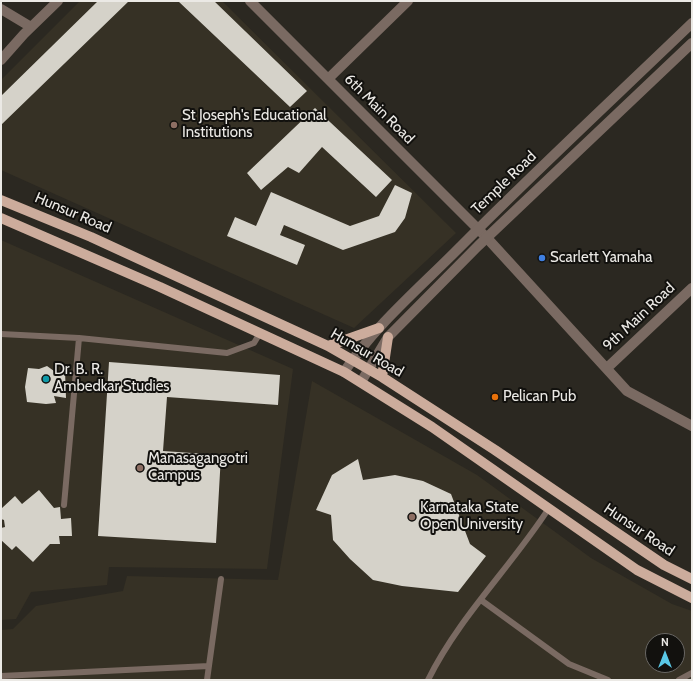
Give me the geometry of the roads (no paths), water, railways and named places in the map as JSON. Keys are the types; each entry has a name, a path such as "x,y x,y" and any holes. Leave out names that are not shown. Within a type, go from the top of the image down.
{"main road":[{"name":"Hunsur Road","path":"1,200 92,236 328,346 382,377 495,450 664,565 692,579"},
{"path":"1,218 160,287 344,372 432,427 637,570 692,598"},
{"path":"328,346 379,328"},
{"path":"382,377 388,337"}],"street":[{"path":"1,60 31,27 58,1"},
{"name":"6th Main Road","path":"250,1 487,238 627,391 692,425"},
{"path":"328,79 408,1"},
{"path":"1,8 31,27"},
{"name":"Temple Road","path":"344,372 352,360 379,328 478,229 692,23"},
{"name":"Temple Road","path":"361,382 388,337 487,238 692,43"},
{"name":"9th Main Road","path":"607,368 692,288"}],"lane":[{"path":"1,334 78,338 227,353 254,343 260,333"},
{"path":"64,505 78,338"},
{"path":"428,680 451,641 536,528 549,508"},
{"path":"207,680 221,579"},
{"path":"481,600 569,664 608,680"},
{"path":"1,676 209,666"},
{"path":"679,680 692,673"}],"place":[{"name":"St Joseph's Educational Institutions","path":"174,125"},
{"name":"Scarlett Yamaha","path":"542,258"},
{"name":"Dr. B. R. Ambedkar Studies","path":"46,379"},
{"name":"Pelican Pub","path":"495,397"},
{"name":"Manasagangotri Campus","path":"140,468"},
{"name":"Karnataka State Open University","path":"412,517"}]}
